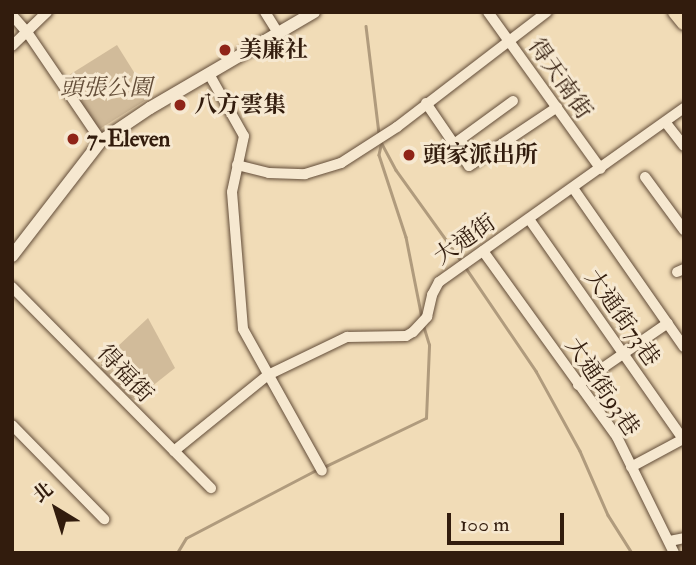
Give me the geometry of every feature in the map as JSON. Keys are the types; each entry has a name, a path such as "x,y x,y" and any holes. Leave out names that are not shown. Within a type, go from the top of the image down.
{"main road":[{"path":"675,12 684,23"}],"street":[{"path":"12,46 47,12"},
{"path":"265,12 279,34"},
{"path":"12,256 100,141 314,12"},
{"name":"得天南街","path":"488,12 601,169"},
{"path":"237,165 269,173 305,174 341,163 407,119 547,12"},
{"path":"12,15 27,32 100,141"},
{"path":"209,74 244,135 232,192 243,329 322,471"},
{"path":"454,144 513,101"},
{"path":"426,103 469,166 557,107"},
{"name":"大通街","path":"174,451 268,375 348,337 406,336 425,320 439,282 684,108"},
{"path":"666,122 684,146"},
{"path":"645,177 684,230"},
{"path":"573,188 684,347"},
{"name":"大通街73巷","path":"529,219 683,439"},
{"name":"大通街93巷","path":"483,251 617,437 674,553"},
{"name":"得福街","path":"12,287 211,488"},
{"path":"578,384 668,323"},
{"path":"12,425 104,519"},
{"path":"631,467 683,439"},
{"path":"670,541 684,538"}],"green space":[{"name":"頭張公園","path":"117,45 150,98 96,131 63,79"},
{"path":"148,318 175,368 136,399 131,398 101,369 101,362"}],"waterway":[{"path":"366,26 379,134"},
{"path":"380,140 396,170 462,262"},
{"path":"381,146 379,155 406,237 422,318"},
{"path":"466,268 536,371 580,451 608,515 632,553"},
{"path":"324,467 426,418 429,345 423,325"},
{"path":"177,553 186,538 318,469"}],"place":[{"name":"美廉社","path":"225,50"},
{"name":"八方雲集","path":"180,105"},
{"name":"7-Eleven","path":"73,139"},
{"name":"頭家派出所","path":"409,155"}]}
